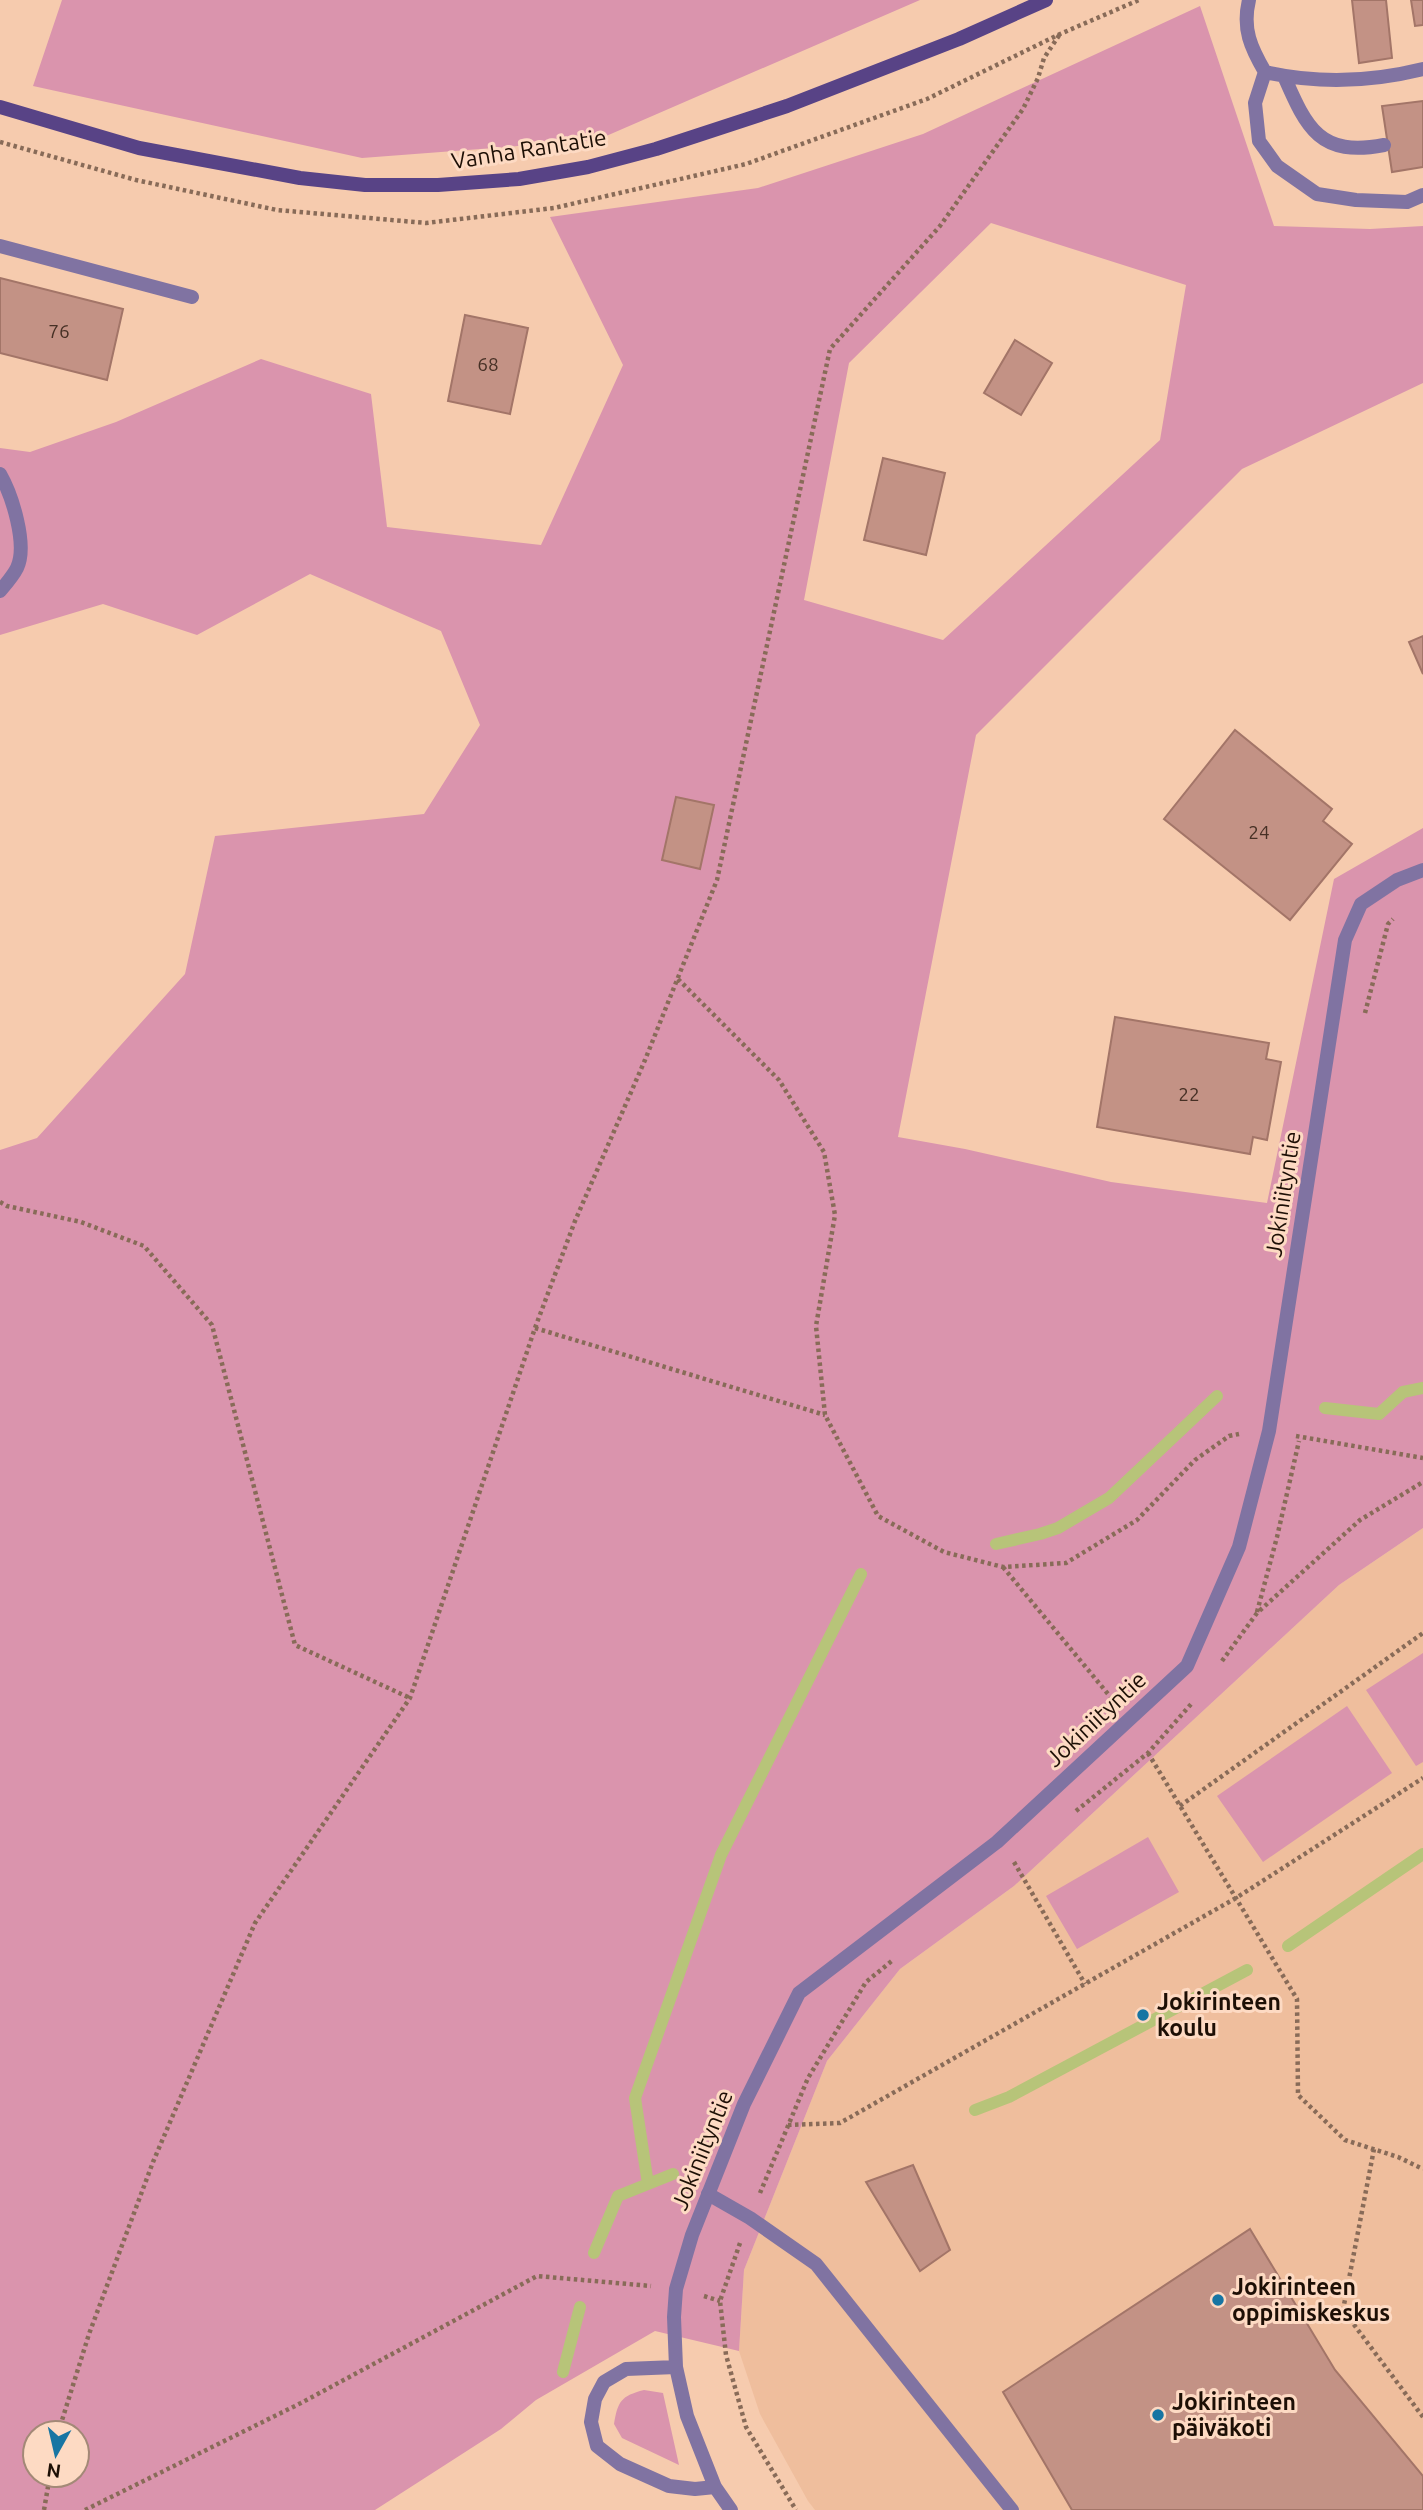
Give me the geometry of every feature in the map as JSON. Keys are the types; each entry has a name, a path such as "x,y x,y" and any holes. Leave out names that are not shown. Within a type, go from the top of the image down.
{"main road":[{"name":"Vanha Rantatie","path":"0,107 139,148 300,178 365,185 438,185 519,178 588,167 656,149 787,106 959,39 1046,0"}],"street":[{"path":"1249,0 1249,44 1265,72 1255,103 1259,141 1277,166 1317,194 1356,201 1407,202 1423,195"},
{"path":"1265,72 1338,80 1375,78 1423,69"},
{"path":"1284,76 1301,116 1316,135 1342,146 1362,149 1384,145"},
{"path":"0,246 191,297"},
{"path":"0,474 7,486 16,516 20,542 18,566 0,591"},
{"name":"Jokiniityntie","path":"731,2510 715,2487 687,2416 676,2367 674,2317 676,2288 692,2235 744,2104 799,1993 998,1842 1187,1666 1239,1547 1269,1431 1345,940 1361,904 1397,880 1423,870"},
{"path":"708,2194 750,2218 816,2264 1012,2510"},
{"path":"676,2367 626,2369 604,2382 595,2399 591,2422 597,2446 620,2464 669,2486 695,2489 715,2487"}],"path":[{"path":"62,2419 89,2334 153,2162 255,1923 410,1698 535,1328 575,1221 645,1060 717,880 830,349 940,226 1023,109 1044,58 1060,34"},
{"path":"678,979 779,1080 824,1152 835,1215 816,1326 825,1415 878,1516 944,1552 1003,1567 1066,1563 1137,1520 1195,1460 1229,1436 1269,1431 1423,1458"},
{"path":"0,1202 7,1206 81,1222 144,1246 212,1325 295,1646 410,1698"},
{"path":"535,1328 825,1415"},
{"path":"1219,1666 1257,1613 1349,1529 1423,1482"},
{"path":"1003,1567 1129,1719"},
{"path":"1180,1806 1423,1633"},
{"path":"1076,1811 1148,1753 1196,1698"},
{"path":"1148,1753 1297,1999 1298,2095 1345,2140 1423,2169"},
{"path":"789,2124 840,2123 1236,1898 1423,1778"},
{"path":"1004,1869 1024,1853"},
{"path":"1014,1861 1085,1984"},
{"path":"796,2510 746,2427 726,2355 720,2301 733,2260 808,2078 866,1982 897,1957"},
{"path":"1374,2149 1343,2310 1423,2417"},
{"path":"85,2510 301,2403 537,2276 676,2288 720,2301"},
{"path":"44,2510 48,2489"}],"shaded area":[{"path":"62,0 920,0 597,140 362,158 33,86"},
{"path":"1200,6 1274,226 1370,229 1423,226 1423,383 1242,469 976,735 898,1137 965,1149 1111,1182 1267,1203 1334,879 1423,828 1423,1528 1339,1585 1014,1886 900,1969 827,2061 744,2270 739,2351 655,2331 536,2400 501,2429 375,2510 0,2510 0,1150 37,1138 185,974 215,836 424,814 480,725 441,631 310,574 197,635 103,604 0,635 0,448 30,452 116,422 261,359 371,394 387,527 541,545 623,365 550,217 758,188 923,134","holes":["991,223 1186,285 1160,440 943,640 804,600 849,363"]},
{"name":"Jokirinteen koulu","path":"1423,1528 1423,2510 815,2510 760,2414 739,2351 744,2270 827,2061 900,1969 1014,1886 1339,1585"},
{"path":"1423,1653 1423,1762 1416,1766 1366,1690"},
{"path":"1347,1706 1392,1773 1263,1862 1217,1796"},
{"path":"1148,1837 1179,1892 1077,1949 1046,1896"},
{"path":"644,2390 663,2393 679,2465 622,2438 614,2424 617,2410 625,2397"}],"building":[{"path":"1352,0 1386,0 1392,58 1359,63"},
{"path":"1411,0 1423,0 1423,25 1415,26"},
{"path":"1423,101 1423,167 1392,172 1382,106"},
{"path":"0,278 123,309 107,380 0,353"},
{"path":"465,315 528,328 510,414 448,401"},
{"path":"1015,340 1052,363 1021,415 984,393"},
{"path":"883,458 945,473 926,555 864,540"},
{"path":"1423,636 1423,674 1409,642"},
{"path":"1235,730 1332,809 1323,821 1352,844 1290,920 1164,819"},
{"path":"676,797 714,805 700,869 662,860"},
{"path":"1115,1017 1269,1043 1266,1059 1281,1062 1267,1140 1253,1137 1250,1154 1097,1127"},
{"path":"913,2165 950,2250 920,2271 866,2182"},
{"name":"Jokirinteen oppimiskeskus","path":"1250,2229 1335,2370 1423,2476 1423,2510 1072,2510 1003,2392"}],"waterway":[{"path":"1325,1408 1379,1414 1403,1392 1423,1388"},
{"path":"996,1544 1058,1528 1109,1498 1217,1396"},
{"path":"594,2253 618,2196 648,2184 635,2098 721,1855 861,1574"},
{"path":"1288,1946 1423,1854"},
{"path":"975,2110 1009,2097 1247,1970"},
{"path":"648,2184 673,2174"},
{"path":"563,2372 580,2307"}],"place":[{"name":"Jokirinteen koulu","path":"1143,2015"},
{"name":"Jokirinteen oppimiskeskus","path":"1218,2300"},
{"name":"Jokirinteen päiväkoti","path":"1158,2415"}]}
